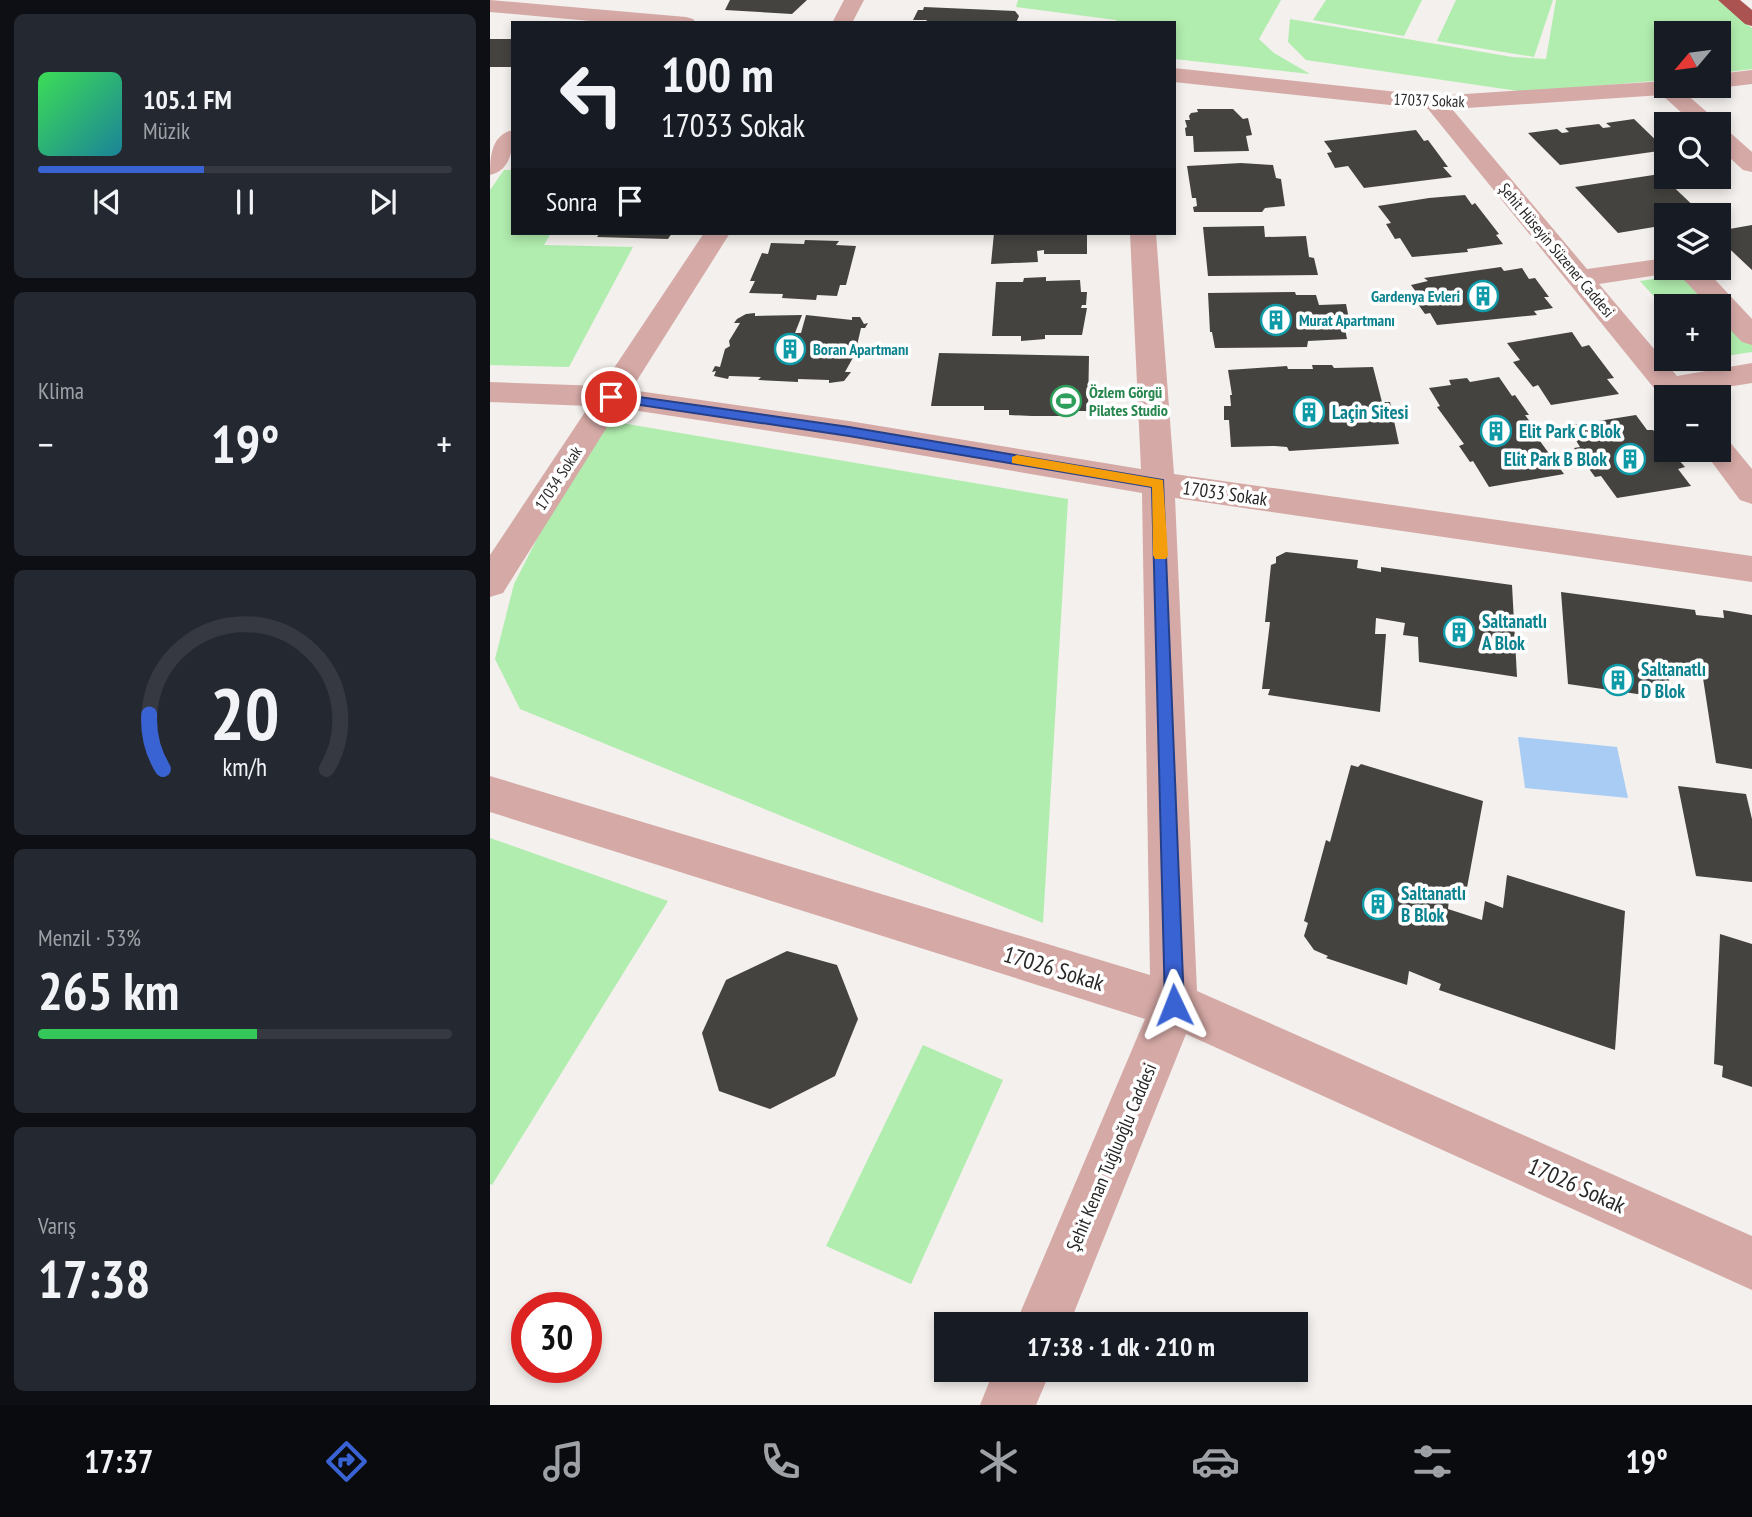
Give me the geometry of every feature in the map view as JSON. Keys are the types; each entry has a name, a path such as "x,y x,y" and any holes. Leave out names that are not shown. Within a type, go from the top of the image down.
{"highway":[{"path":"1728,0 1752,20"}],"street":[{"path":"843,21 853,0"},
{"path":"490,6 604,12 671,21"},
{"name":"17037 Sokak","path":"1176,75 1435,103 1654,88"},
{"path":"1731,79 1752,77"},
{"path":"1685,98 1697,112"},
{"name":"Şehit Hüseyin Süzener Caddesi","path":"1435,103 1668,385"},
{"path":"490,168 511,140"},
{"path":"1731,145 1752,164"},
{"name":"17034 Sokak","path":"490,583 716,235"},
{"name":"Şehit Kenan Tuğluoğlu Caddesi","path":"1047,1312 1174,1005 1158,484 1143,235"},
{"path":"1580,278 1654,267"},
{"path":"1700,280 1752,336"},
{"path":"1703,385 1752,373"},
{"name":"17033 Sokak","path":"490,392 611,397 849,432 1158,484 1752,569"},
{"path":"1728,462 1752,492"},
{"name":"17026 Sokak","path":"490,794 1174,1005 1752,1263"},
{"path":"1009,1405 1018,1382"}],"green space":[{"path":"1018,0 1281,0 1259,39 1274,53 1310,74 1176,59 1176,21 1116,21 1016,7"},
{"path":"1326,0 1422,0 1404,36 1313,20"},
{"path":"1456,0 1553,0 1534,57 1437,41"},
{"path":"1556,0 1718,0 1752,28 1752,69 1731,72 1731,21 1654,21 1654,81 1525,92 1306,60 1288,42 1290,19 1512,57 1546,59"},
{"path":"504,170 511,170 511,235 550,235 544,245 633,247 569,367 490,365 490,190"},
{"path":"1693,280 1706,294 1654,294 1654,297 1640,281"},
{"path":"1731,322 1752,344 1752,352 1731,355"},
{"path":"598,419 1068,499 1043,923 520,709 495,659 514,584"},
{"path":"490,838 668,901 492,1185 490,1184"},
{"path":"923,1045 1003,1080 911,1284 826,1246"}],"water":[{"path":"1518,737 1617,747 1628,798 1525,788"}],"building":[{"path":"730,0 807,0 792,14 725,10"},
{"path":"924,7 1015,11 1019,16 1017,21 913,20 918,10 923,10"},
{"path":"490,39 511,39 511,67 490,67"},
{"path":"1197,109 1233,109 1243,119 1248,118 1252,135 1246,136 1249,151 1194,152 1193,136 1186,136 1185,120 1190,120 1189,116 1198,112"},
{"path":"1634,119 1654,138 1654,152 1560,165 1528,133 1557,129 1562,133 1569,132 1565,128 1599,124 1603,128 1611,127 1606,123"},
{"path":"1416,130 1424,141 1428,140 1448,167 1443,167 1452,177 1364,188 1348,166 1335,168 1327,153 1332,152 1324,141"},
{"path":"1241,163 1273,165 1276,178 1281,179 1285,206 1265,208 1262,212 1194,212 1193,207 1197,206 1196,198 1192,198 1187,166"},
{"path":"1654,175 1654,189 1676,189 1690,203 1654,203 1654,227 1618,233 1575,187"},
{"path":"1465,195 1472,205 1475,203 1499,234 1496,235 1503,244 1467,249 1468,252 1412,257 1400,238 1395,239 1386,224 1391,223 1378,206 1429,198"},
{"path":"1752,225 1752,270 1731,250 1731,229"},
{"path":"1264,226 1265,237 1306,236 1309,257 1314,258 1318,275 1208,276 1203,227"},
{"path":"598,235 671,235 668,239 597,237"},
{"path":"994,235 1087,235 1087,254 1044,254 1044,250 1037,251 1038,262 991,264"},
{"path":"805,240 839,241 836,245 856,246 846,285 840,285 837,296 817,295 816,300 782,298 783,294 749,293 755,281 750,281 762,253 768,254 771,243 804,244"},
{"name":"Gardenya Evleri","path":"1501,267 1504,271 1522,268 1529,279 1535,278 1549,297 1544,297 1553,308 1534,311 1537,315 1437,325 1430,313 1425,314 1413,297 1419,296 1411,285 1428,281 1424,278"},
{"path":"1046,277 1046,281 1080,280 1081,292 1087,292 1086,305 1081,308 1087,308 1082,335 1045,335 1045,339 1021,341 1021,336 992,336 996,282 1023,282 1024,278"},
{"name":"Murat Apartmanı","path":"1295,292 1296,295 1316,295 1319,305 1346,304 1349,319 1343,319 1347,339 1308,341 1307,347 1215,348 1210,332 1208,293"},
{"name":"Boran Apartmanı","path":"755,313 755,316 802,315 795,333 801,333 806,315 852,320 852,317 860,317 864,324 868,323 865,328 861,328 855,354 845,372 851,372 844,381 829,383 829,380 798,379 798,382 758,380 761,377 729,376 728,379 714,376 716,371 712,372 715,366 720,367 725,349 730,346 729,341 740,323 734,323 746,314"},
{"path":"1572,332 1582,347 1589,345 1614,378 1607,379 1619,394 1551,405 1538,385 1533,387 1513,362 1520,360 1507,343"},
{"path":"939,353 1089,356 1088,411 1067,411 1067,416 1032,416 1009,415 1009,410 984,410 984,406 931,406"},
{"name":"Laçin Sitesi","path":"1312,365 1332,365 1334,368 1373,367 1382,402 1390,402 1399,444 1289,451 1287,447 1275,446 1231,447 1229,420 1224,420 1224,406 1231,406 1232,395 1228,370 1287,366 1288,369 1313,369"},
{"name":"Elit Park C Blok","path":"1499,377 1529,415 1525,415 1540,435 1537,437 1564,474 1489,487 1473,461 1470,462 1459,446 1464,444 1437,407 1440,406 1429,388 1451,385 1449,380 1467,378 1470,382"},
{"name":"Elit Park B Blok","path":"1636,415 1647,430 1654,431 1654,462 1681,462 1685,467 1678,469 1691,486 1617,498 1601,476 1595,477 1574,448 1580,447 1567,426"},
{"name":"Saltanatlı A Blok","path":"1286,552 1358,560 1357,568 1381,572 1381,567 1512,585 1517,677 1419,662 1418,637 1403,635 1405,623 1376,618 1375,634 1386,634 1380,712 1268,695 1270,689 1262,689 1270,622 1265,622 1271,565 1276,563 1276,557"},
{"name":"Saltanatlı D Blok","path":"1561,592 1695,610 1696,615 1724,618 1723,610 1752,615 1752,769 1716,763 1701,665 1680,663 1682,675 1668,674 1672,699 1568,684"},
{"name":"Saltanatlı B Blok","path":"1361,764 1483,801 1466,893 1450,889 1448,909 1482,920 1485,901 1503,908 1507,875 1625,911 1615,1050 1439,990 1441,984 1409,971 1407,985 1326,958 1328,956 1314,950 1304,936 1308,923 1304,921 1326,840 1330,842 1351,765 1358,767"},
{"path":"1678,786 1746,794 1752,819 1752,882 1696,876"},
{"path":"1720,934 1752,944 1752,1087 1722,1077 1723,1066 1714,1064"},
{"path":"787,951 837,965 858,1019 835,1076 770,1109 719,1091 702,1033 726,980"}],"slow traffic":[{"path":"1017,460 1158,484 1161,555"}],"place":[{"name":"Gardenya Evleri","path":"1483,296"},
{"name":"Murat Apartmanı","path":"1276,320"},
{"name":"Boran Apartmanı","path":"790,349"},
{"name":"Özlem Görgü Pilates Studio","path":"1066,401"},
{"name":"Laçin Sitesi","path":"1309,412"},
{"name":"Elit Park C Blok","path":"1496,431"},
{"name":"Elit Park B Blok","path":"1630,459"},
{"name":"Saltanatlı A Blok","path":"1459,632"},
{"name":"Saltanatlı D Blok","path":"1618,680"},
{"name":"Saltanatlı B Blok","path":"1378,904"}],"route":[{"path":"611,397 849,432 1158,484 1174,1005"}]}
